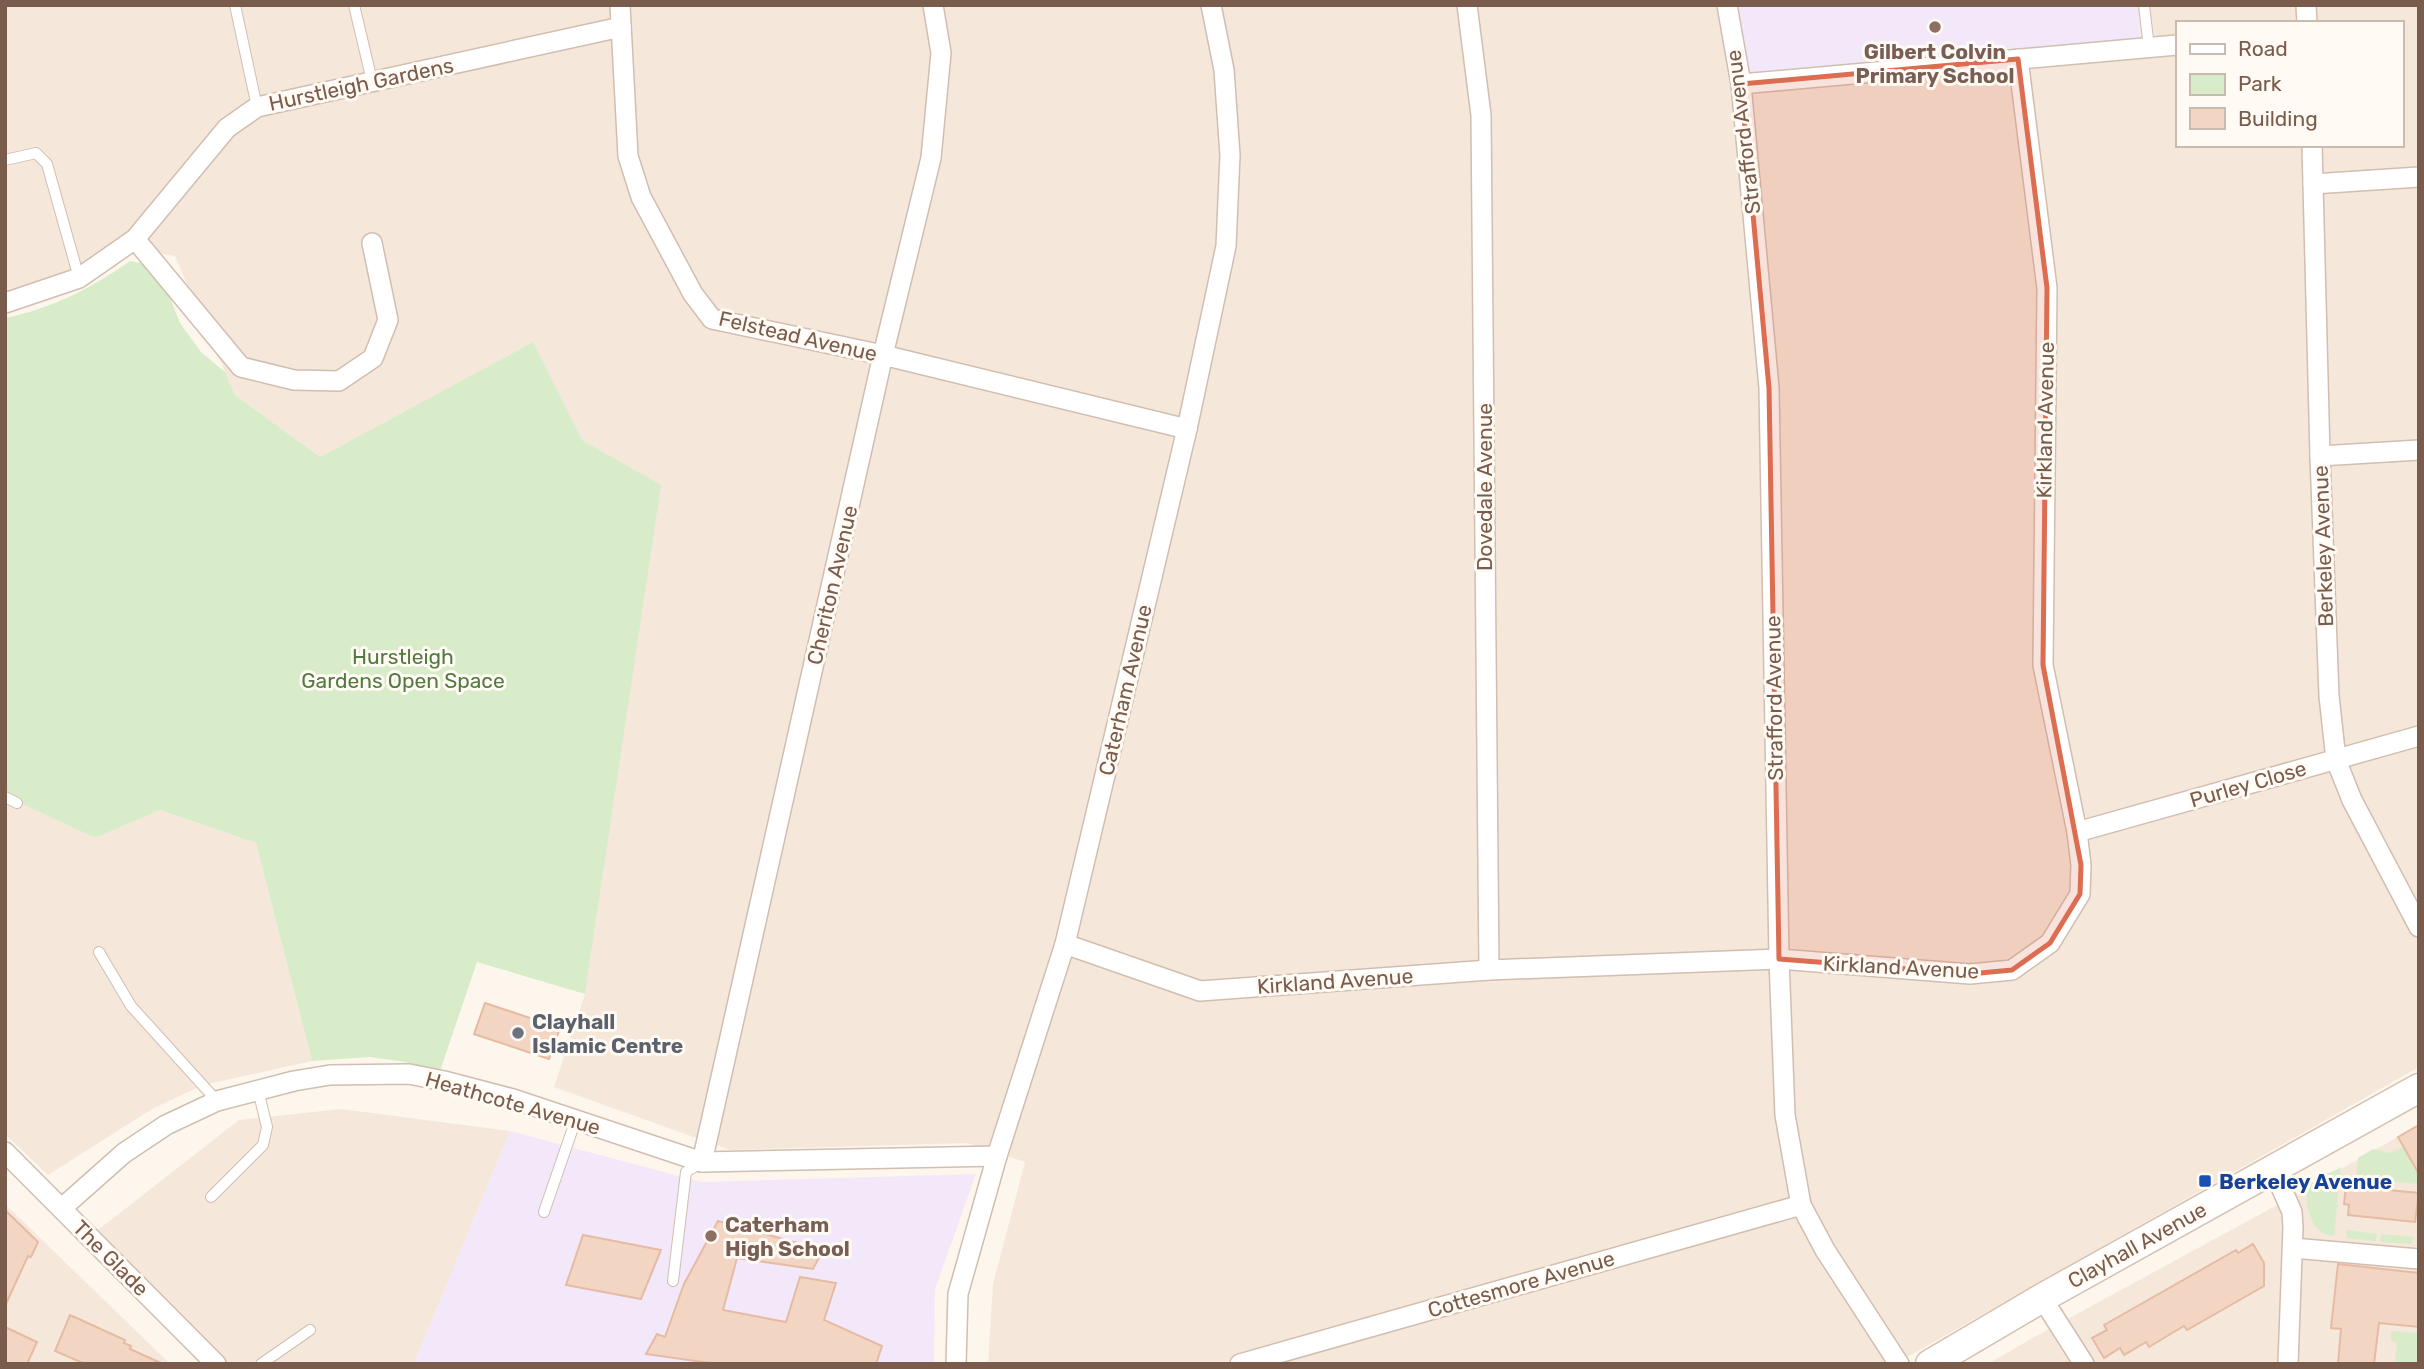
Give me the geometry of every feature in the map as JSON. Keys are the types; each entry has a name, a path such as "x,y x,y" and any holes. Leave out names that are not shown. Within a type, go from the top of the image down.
{"street":[{"name":"Felstead Avenue","path":"620,5 628,156 641,197 693,294 712,319 883,355 1187,429"},
{"name":"Cheriton Avenue","path":"702,1162 883,355 931,158 941,53 933,5"},
{"name":"Caterham Avenue","path":"956,1364 958,1294 997,1156 1065,944 1187,429 1226,246 1230,155 1224,70 1211,5"},
{"name":"Dovedale Avenue","path":"1467,5 1481,114 1489,970"},
{"name":"Strafford Avenue","path":"1727,5 1741,83 1769,388 1779,959 1785,1115 1801,1205 1825,1250 1899,1364"},
{"name":"Hurstleigh Gardens","path":"5,303 79,278 135,239 227,128 257,107 621,27"},
{"path":"1741,83 2176,46"},
{"name":"Kirkland Avenue","path":"1065,944 1200,991 1489,970 1779,959 1970,974 2012,970 2050,943 2080,894 2081,865 2077,832 2043,665 2047,288 2018,59"},
{"name":"Berkeley Avenue","path":"2312,147 2329,696 2336,760 2352,800 2419,927"},
{"path":"2313,184 2419,177"},
{"path":"135,239 241,368 294,380 339,381 373,358 388,320 372,243"},
{"path":"2320,456 2419,450"},
{"name":"Purley Close","path":"2077,832 2419,736"},
{"name":"Heathcote Avenue","path":"62,1208 124,1153 166,1125 218,1101 258,1089 330,1075 409,1074 513,1099 702,1162 997,1156"},
{"name":"Clayhall Avenue","path":"1930,1364 2042,1298 2419,1088"},
{"name":"The Glade","path":"5,1152 216,1364"},
{"path":"2273,1169 2292,1212 2288,1364"},
{"name":"Cottesmore Avenue","path":"1240,1364 1801,1205"},
{"path":"2293,1248 2419,1259"},
{"path":"2042,1298 2084,1364"}],"lane":[{"path":"234,5 257,107"},
{"path":"354,5 372,81"},
{"path":"2144,5 2149,48"},
{"path":"5,160 36,153 47,164 79,278"},
{"path":"5,797 17,803"},
{"path":"99,952 131,1006 218,1101"},
{"path":"211,1197 263,1145 267,1128 258,1089"},
{"path":"544,1212 576,1119"},
{"path":"673,1281 686,1172 702,1162"},
{"path":"261,1364 310,1330"}],"highlighted area":[{"path":"2018,59 2047,288 2043,665 2081,865 2080,894 2050,943 2012,970 1970,974 1779,959 1769,388 1741,84"}],"shaded area":[{"path":"5,5 1726,5 2142,48 2137,5 2419,5 2419,1067 1895,1364 988,1364 993,1284 1025,1162 967,1143 730,1150 554,1087 585,994 660,485 582,440 533,342 320,457 235,395 175,256 125,248 74,279 5,293"},
{"name":"Gilbert Colvin Primary School","path":"1726,5 2137,5 2142,48 1741,84"},
{"path":"5,796 95,838 160,810 256,843 312,1061 203,1085 152,1109 48,1175 5,1134"},
{"path":"341,1109 510,1131 414,1364 225,1364 98,1230 239,1120"},
{"path":"2419,1125 2419,1364 1988,1364 2268,1210"},
{"name":"Caterham High School","path":"510,1131 701,1182 976,1174 935,1289 934,1364 414,1364"},
{"path":"5,1204 170,1364 5,1364"}],"green space":[{"name":"Hurstleigh Gardens Open Space","path":"130,261 145,264 169,295 180,323 201,352 225,372 235,395 320,457 533,342 582,440 661,485 585,994 477,962 440,1071 370,1057 312,1061 256,843 160,810 95,838 5,796 5,318 39,309 70,296"},
{"path":"2403,1147 2416,1169 2419,1169 2419,1184 2356,1179 2358,1158 2373,1149 2390,1153"},
{"path":"2341,1167 2334,1236 2315,1226 2309,1214 2307,1193 2312,1183"},
{"path":"2347,1230 2377,1234 2376,1241 2346,1238"},
{"path":"2381,1234 2413,1237 2412,1244 2380,1242"},
{"path":"2391,1331 2419,1333 2416,1364 2395,1364 2397,1342 2391,1341"}],"building":[{"path":"485,1003 560,1028 549,1059 474,1034"},
{"path":"2419,1125 2419,1174 2398,1137"},
{"path":"2346,1186 2419,1193 2415,1222 2348,1215 2349,1205 2344,1204"},
{"path":"5,1210 38,1242 31,1257 28,1256 5,1306"},
{"path":"718,1221 823,1250 813,1269 737,1258 723,1310 786,1322 800,1277 836,1283 824,1320 882,1346 876,1364 717,1364 646,1354 657,1334 665,1337 684,1284"},
{"path":"583,1235 661,1250 641,1299 566,1285"},
{"path":"2253,1244 2264,1263 2264,1286 2187,1330 2184,1326 2149,1347 2146,1342 2124,1355 2120,1348 2104,1358 2092,1338 2107,1330 2104,1325 2236,1250 2238,1253"},
{"path":"2338,1264 2419,1273 2419,1327 2379,1323 2374,1364 2338,1364 2341,1329 2331,1328"},
{"path":"70,1315 125,1340 124,1343 131,1346 130,1349 163,1364 85,1364 55,1351"},
{"path":"5,1327 37,1342 27,1364 5,1364"}],"place":[{"name":"Gilbert Colvin Primary School","path":"1935,27"},
{"name":"Clayhall Islamic Centre","path":"518,1033"},
{"name":"Berkeley Avenue","path":"2205,1181"},
{"name":"Caterham High School","path":"711,1236"}]}
